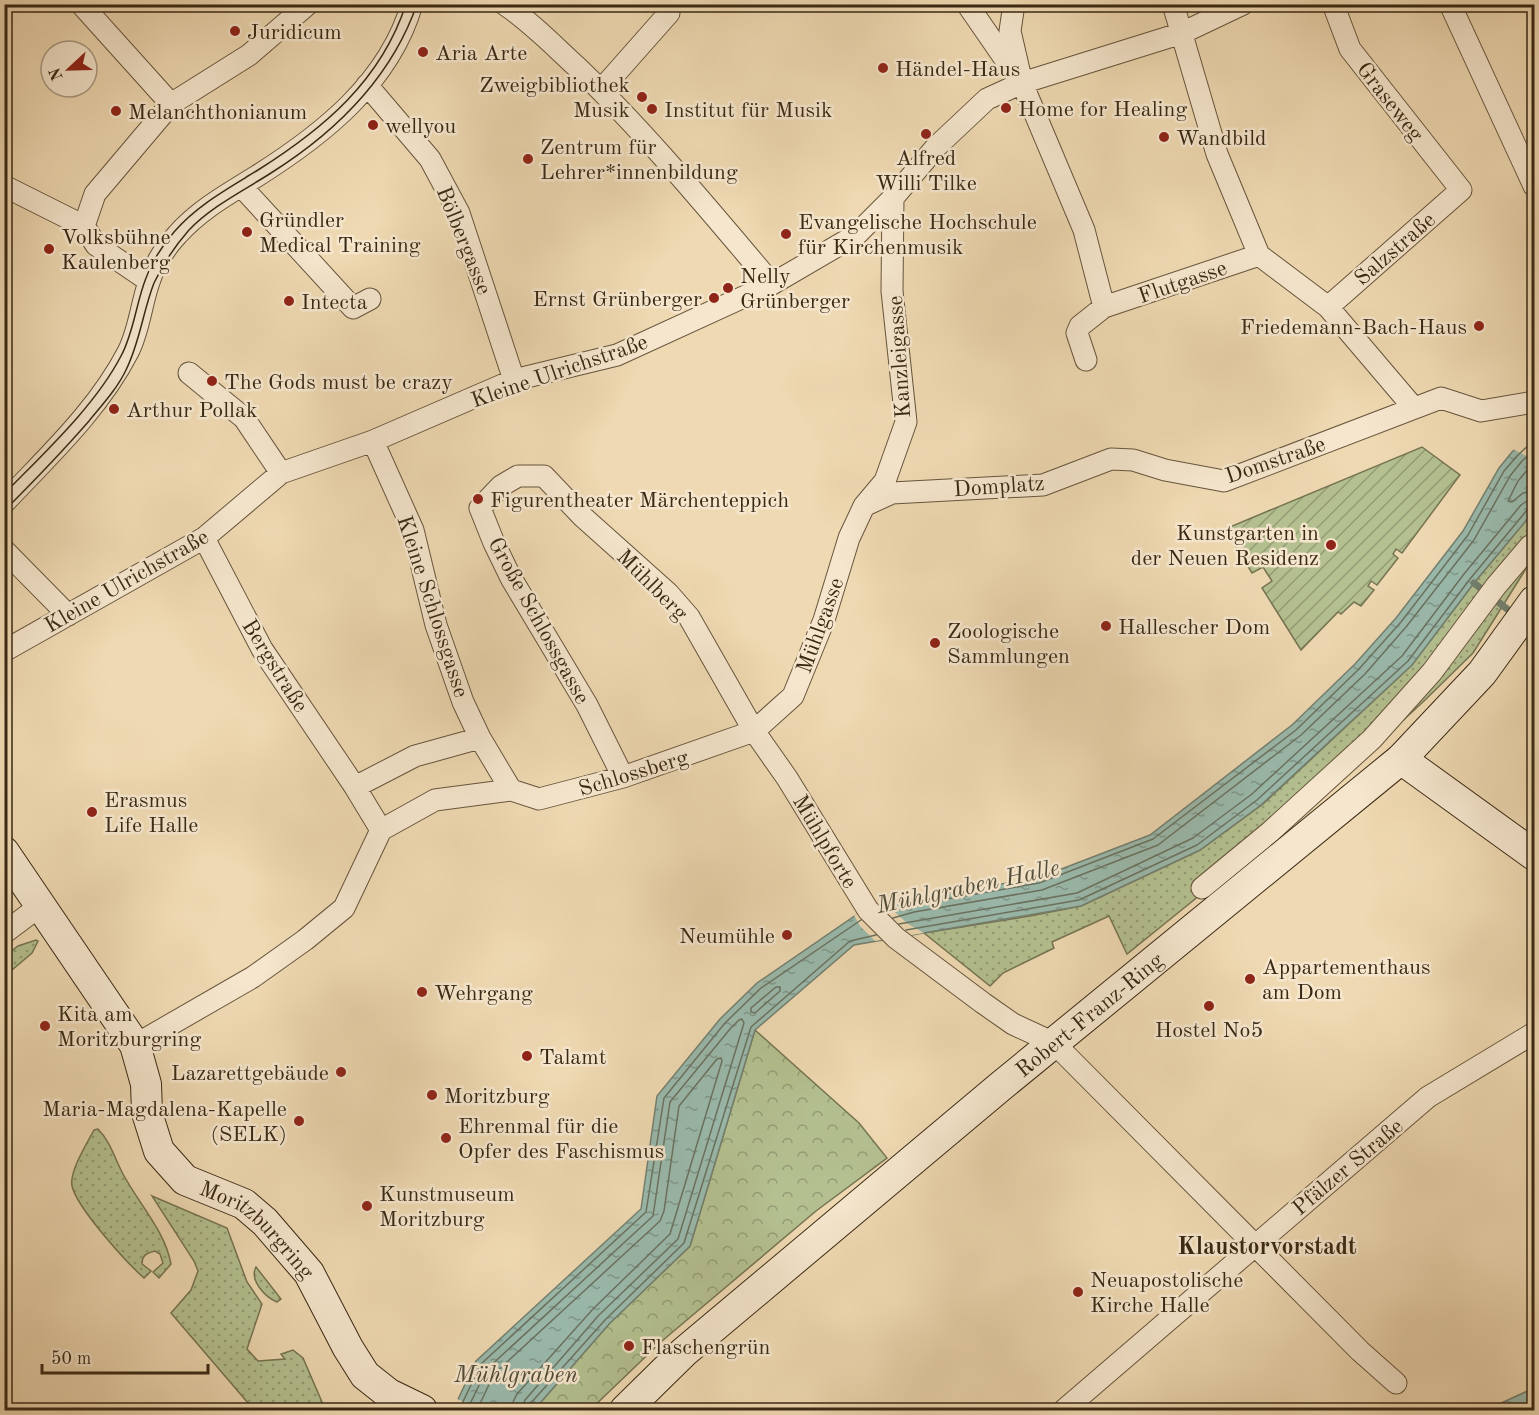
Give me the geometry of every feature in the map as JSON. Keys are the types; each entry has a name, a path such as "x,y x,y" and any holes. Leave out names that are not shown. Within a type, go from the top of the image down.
{"street":[{"path":"81,4 171,104"},
{"path":"84,226 95,194 171,104 249,55 308,4"},
{"path":"4,503 73,430 107,389 130,349 149,281 175,237 210,205 301,148 347,108 367,85 395,44 412,4"},
{"path":"504,4 525,18 601,90 680,175 772,284"},
{"path":"601,90 669,14 668,4"},
{"path":"967,4 1022,82"},
{"path":"1014,4 1010,31 1022,82 1084,230 1104,307"},
{"path":"1173,4 1217,154 1259,255 1328,307 1413,407"},
{"name":"Kleine Ulrichstraße","path":"4,651 204,538 281,473 373,441 514,380 617,355 772,284 856,235 893,198 936,147 987,99 1022,82 1182,33 1243,4"},
{"name":"Graseweg","path":"1333,4 1350,49 1461,190"},
{"path":"1450,4 1534,186"},
{"name":"Bölbergasse","path":"367,85 430,159 459,213 514,380"},
{"path":"4,186 84,226 96,245 149,281"},
{"path":"241,186 353,308 370,299"},
{"name":"Salzstraße","path":"1328,307 1461,190"},
{"name":"Kanzleigasse","path":"864,506 885,481 906,422 892,291 893,198"},
{"name":"Flutgasse","path":"1086,360 1077,333 1080,326 1104,307 1259,255"},
{"path":"189,373 244,418 281,473"},
{"name":"Domstraße","path":"1133,460 1165,470 1224,481 1441,398 1481,411 1534,402"},
{"name":"Kleine Schlossgasse","path":"373,441 413,530 436,625 464,702 480,738 511,790"},
{"name":"Domplatz","path":"864,506 892,493 1043,485 1111,459 1133,460"},
{"name":"Mühlberg","path":"518,476 544,476 583,517 668,593 689,616 754,731"},
{"name":"Große Schlossgasse","path":"518,476 501,486 480,508 511,578 588,705 623,777"},
{"name":"Mühlgasse","path":"754,731 793,696 824,620 849,538 864,506"},
{"name":"Bergstraße","path":"204,538 262,649 355,787 381,830"},
{"path":"1202,888 1270,832 1372,739 1432,672 1496,586 1530,546 1534,545"},
{"path":"4,550 68,615"},
{"name":"Robert-Franz-Ring","path":"626,1410 684,1352 1054,1043 1401,759 1482,674 1534,602"},
{"name":"Schlossberg","path":"511,790 539,799 623,777 754,731"},
{"name":"Mühlpforte","path":"754,731 788,778 868,910 896,938 1013,1024 1054,1043"},
{"path":"355,787 415,756 480,738"},
{"path":"1401,759 1534,855"},
{"path":"135,1045 253,977 305,940 344,908 381,830 435,800 511,790"},
{"name":"Moritzburgring","path":"4,852 135,1045 146,1084 147,1113 159,1151 185,1180 244,1204 265,1222 309,1273 348,1348 365,1375 389,1394 422,1410"},
{"path":"4,933 40,906"},
{"name":"Pfälzer Straße","path":"1064,1410 1428,1097 1534,1033"},
{"path":"1054,1043 1359,1351 1396,1383"}],"green space":[{"path":"1422,447 1460,475 1402,553 1396,549 1393,554 1398,558 1377,585 1371,581 1368,586 1374,590 1361,606 1354,602 1341,614 1338,612 1301,650 1262,588 1272,581 1263,567 1252,573 1225,529"},
{"path":"1534,511 1534,556 1473,653 1309,807 1127,954 1109,916 1052,942 1054,948 1003,973 990,986 924,933 1081,906 1200,850 1263,804 1412,665 1474,583"},
{"path":"38,941 32,953 5,976 5,956 18,946"},
{"path":"755,1030 859,1123 887,1158 816,1211 662,1341 590,1410 534,1410 609,1324 690,1246"},
{"path":"98,1129 106,1139 129,1185 151,1218 168,1252 171,1264 159,1278 153,1272 163,1263 160,1254 155,1251 144,1256 142,1264 151,1271 144,1278 103,1234 76,1196 72,1186 73,1173 94,1130"},
{"path":"152,1196 227,1228 247,1282 262,1304 247,1349 258,1361 285,1359 281,1354 293,1350 303,1358 325,1409 254,1410 171,1313 191,1290 198,1271 194,1261"},
{"path":"256,1267 281,1299 277,1302 259,1288 254,1272"}],"water":[{"name":"Mühlgraben","path":"1534,432 1534,511 1474,583 1412,665 1261,805 1200,850 1081,906 854,945 755,1030 690,1246 609,1324 534,1410 453,1410 476,1361 641,1209 657,1096 720,1019 757,983 859,913 910,899 1038,878 1150,835 1292,725 1355,664 1396,618 1463,531 1499,468 1512,452"},
{"path":"1534,1388 1534,1410 1486,1410"}],"pier":[{"path":"1534,429 1534,460 1511,448"},
{"path":"886,904 908,924 924,933 875,941 860,926 854,915"},
{"path":"455,1398 481,1410 450,1410"}],"waterway":[{"path":"1474,583 1516,616"}],"tram line":[{"path":"4,494 52,446 83,411 110,375 129,337 148,272 170,237 203,205 282,154 327,120 365,80 381,57 395,32 406,4"},
{"path":"4,511 79,433 118,384 135,349 154,283 165,262 184,236 198,221 228,199 295,157 339,121 377,80 406,31 417,4"},
{"path":"1534,335 1531,365 1534,395"}],"place":[{"name":"Juridicum","path":"235,31"},
{"name":"Aria Arte","path":"423,52"},
{"name":"Händel-Haus","path":"883,68"},
{"name":"Zweigbibliothek Musik","path":"642,97"},
{"name":"Home for Healing","path":"1006,108"},
{"name":"Institut für Musik","path":"652,109"},
{"name":"Melanchthonianum","path":"116,111"},
{"name":"wellyou","path":"373,125"},
{"name":"Alfred Willi Tilke","path":"926,134"},
{"name":"Wandbild","path":"1164,137"},
{"name":"Zentrum für Lehrer*innenbildung","path":"528,159"},
{"name":"Gründler Medical Training","path":"247,232"},
{"name":"Evangelische Hochschule für Kirchenmusik","path":"786,234"},
{"name":"Volksbühne Kaulenberg","path":"49,249"},
{"name":"Nelly Grünberger","path":"728,288"},
{"name":"Ernst Grünberger","path":"714,298"},
{"name":"Intecta","path":"289,301"},
{"name":"Friedemann-Bach-Haus","path":"1479,326"},
{"name":"The Gods must be crazy","path":"212,381"},
{"name":"Arthur Pollak","path":"114,409"},
{"name":"Figurentheater Märchenteppich","path":"478,499"},
{"name":"Kunstgarten in der Neuen Residenz","path":"1331,545"},
{"name":"Hallescher Dom","path":"1106,626"},
{"name":"Zoologische Sammlungen","path":"935,643"},
{"name":"Erasmus Life Halle","path":"92,812"},
{"name":"Neumühle","path":"787,935"},
{"name":"Appartementhaus am Dom","path":"1250,979"},
{"name":"Wehrgang","path":"422,992"},
{"name":"Hostel No5","path":"1209,1006"},
{"name":"Kita am Moritzburgring","path":"45,1026"},
{"name":"Talamt","path":"527,1056"},
{"name":"Lazarettgebäude","path":"341,1072"},
{"name":"Moritzburg","path":"432,1095"},
{"name":"Maria-Magdalena-Kapelle (SELK)","path":"299,1121"},
{"name":"Ehrenmal für die Opfer des Faschismus","path":"446,1138"},
{"name":"Kunstmuseum Moritzburg","path":"367,1206"},
{"name":"Neuapostolische Kirche Halle","path":"1078,1292"},
{"name":"Flaschengrün","path":"629,1346"}],"district":[{"name":"Klaustorvorstadt","path":"1267,1246"}],"water label":[{"name":"Mühlgraben Halle","path":"968,886"}]}
